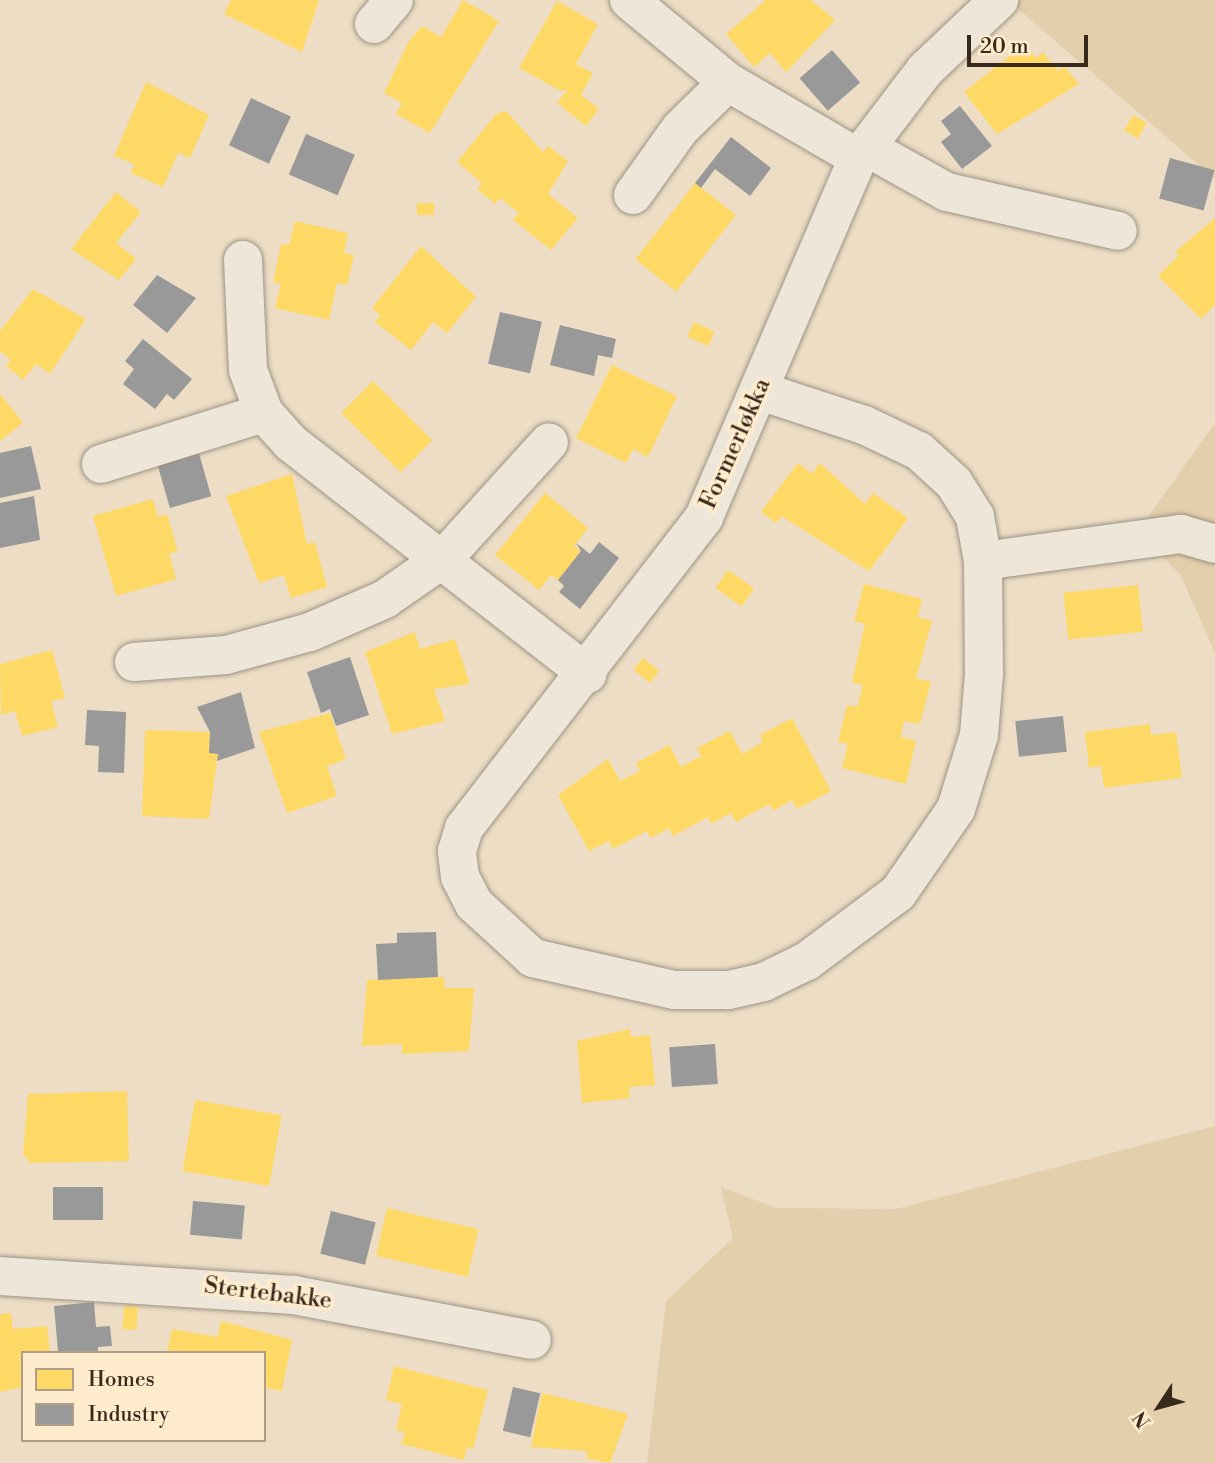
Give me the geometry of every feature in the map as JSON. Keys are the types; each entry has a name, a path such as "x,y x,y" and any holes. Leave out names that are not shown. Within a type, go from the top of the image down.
{"street":[{"path":"629,0 728,82 862,153 947,192 1118,231"},
{"name":"Formerløkka","path":"983,561 979,735 956,809 898,893 807,961 764,982 728,990 674,990 576,971 533,958 504,936 460,877 457,851 464,828 588,674 704,517 862,153 925,70 999,0"},
{"path":"633,195 680,129 728,82"},
{"path":"243,260 248,370 264,413 291,443 444,558 588,674"},
{"path":"760,391 864,425 919,451 954,482 975,517 983,561 1181,534 1215,544"},
{"path":"101,464 264,413"},
{"path":"134,662 226,655 310,632 385,599 444,558 549,442"},
{"name":"Stertebakke","path":"0,1276 294,1295 497,1329 532,1340"}],"shaded area":[{"path":"1008,0 1215,0 1215,179"},
{"path":"1215,423 1215,653 1181,576 1138,531"},
{"path":"1215,1126 1215,1463 647,1463 666,1301 733,1238 721,1187 777,1208 896,1209"}],"building: Homes":[{"path":"231,0 319,0 302,52 224,14"},
{"path":"463,0 499,21 430,133 396,114 402,103 384,93 409,41 422,26 441,37"},
{"path":"766,0 811,0 835,20 786,72 770,53 754,67 726,34"},
{"path":"557,1 598,24 576,64 593,73 581,95 599,109 586,126 557,103 568,89 561,91 519,68"},
{"path":"1025,44 1036,58 1043,52 1058,71 1064,66 1079,84 997,134 964,92"},
{"path":"146,82 209,115 190,158 178,153 163,187 131,173 134,164 114,156"},
{"path":"506,111 543,152 548,146 568,161 548,194 578,218 551,250 513,220 519,213 500,198 495,204 477,189 482,183 457,162 496,114"},
{"path":"1133,115 1147,123 1138,139 1124,131"},
{"path":"695,183 736,215 676,291 635,259"},
{"path":"116,192 141,212 116,243 136,259 119,280 71,249"},
{"path":"417,203 434,203 434,215 417,215"},
{"path":"1215,218 1215,305 1201,319 1158,276 1179,255 1175,252"},
{"path":"295,221 348,233 344,253 354,255 347,285 337,283 329,320 275,308 281,284 273,282 281,244 289,245"},
{"path":"421,246 476,297 447,333 433,322 411,350 375,322 380,315 372,308"},
{"path":"33,289 86,319 50,374 36,364 23,380 6,366 11,360 0,351 0,331"},
{"path":"694,322 715,332 708,346 687,337"},
{"path":"612,365 677,396 648,457 633,449 626,463 576,438"},
{"path":"373,381 432,440 401,472 341,413"},
{"path":"0,394 23,423 0,441"},
{"path":"798,463 812,474 820,463 865,504 873,493 908,518 869,571 781,516 776,523 761,512"},
{"path":"292,474 307,544 315,542 327,587 291,598 284,575 259,583 226,496"},
{"path":"545,493 588,528 574,546 581,551 558,580 551,575 539,590 495,555"},
{"path":"153,499 158,517 167,514 178,551 169,554 176,579 116,596 93,516"},
{"path":"728,570 754,588 742,606 715,588"},
{"path":"864,584 922,599 918,617 932,621 916,678 931,682 920,724 904,721 901,737 916,741 906,784 842,768 848,744 838,742 847,705 857,707 863,685 852,682 865,624 854,621"},
{"path":"1138,585 1143,632 1068,640 1063,593"},
{"path":"415,632 420,649 455,639 470,684 434,689 445,721 392,734 365,652"},
{"path":"52,650 65,698 51,701 58,727 22,736 15,711 1,715 0,664"},
{"path":"643,658 659,671 650,683 634,670"},
{"path":"330,713 346,759 327,766 337,796 287,813 259,732"},
{"path":"792,718 831,791 797,809 792,800 773,811 769,804 736,822 731,813 711,824 708,817 673,836 669,828 651,838 647,831 613,849 609,841 589,851 558,795 608,759 620,781 640,771 636,763 669,745 681,767 701,756 697,748 730,731 742,754 763,742 760,735"},
{"path":"1150,724 1151,735 1176,732 1182,778 1104,788 1101,766 1089,768 1085,732"},
{"path":"145,730 210,732 209,753 218,754 209,819 142,816"},
{"path":"444,977 445,988 474,988 469,1051 402,1054 402,1044 362,1046 367,980"},
{"path":"630,1029 631,1037 650,1035 655,1085 629,1087 630,1098 582,1103 577,1041"},
{"path":"127,1091 129,1161 30,1163 23,1154 28,1094"},
{"path":"195,1100 282,1115 269,1186 182,1171"},
{"path":"387,1208 479,1229 468,1277 376,1256"},
{"path":"124,1306 138,1307 136,1330 122,1329"},
{"path":"11,1313 13,1329 47,1326 50,1351 21,1351 21,1387 0,1392 0,1314"},
{"path":"221,1321 292,1340 282,1391 266,1387 266,1351 167,1351 172,1329 218,1337"},
{"path":"394,1366 488,1390 473,1449 467,1447 464,1460 401,1444 405,1432 396,1430 402,1404 386,1400"},
{"path":"542,1393 628,1414 610,1463 586,1458 587,1451 531,1447"}],"building: Industry":[{"path":"832,50 860,82 828,111 800,78"},
{"path":"251,98 291,117 269,164 229,145"},
{"path":"960,106 992,146 962,169 941,142 951,134 941,121"},
{"path":"306,134 355,155 338,195 289,175"},
{"path":"731,137 771,168 750,196 715,169 701,188 695,183"},
{"path":"1170,158 1214,170 1204,210 1159,199"},
{"path":"157,275 196,298 167,333 133,305"},
{"path":"500,312 542,322 530,373 488,364"},
{"path":"560,325 616,339 612,358 598,355 594,376 550,365"},
{"path":"143,339 192,379 174,400 167,394 155,409 123,384 134,369 125,361"},
{"path":"31,446 41,489 0,498 0,453"},
{"path":"198,450 211,496 170,508 157,462"},
{"path":"34,496 40,540 0,548 0,503"},
{"path":"599,542 619,558 580,609 559,592 564,586 558,580 581,551 576,543 590,554"},
{"path":"350,657 369,715 336,726 330,709 321,713 307,672"},
{"path":"241,692 255,748 217,761 218,754 209,753 210,732 197,707"},
{"path":"87,710 126,712 124,773 98,772 99,746 85,745"},
{"path":"1063,716 1067,752 1019,757 1015,721"},
{"path":"436,932 438,977 378,980 376,944 397,943 397,933"},
{"path":"715,1044 718,1084 672,1087 669,1047"},
{"path":"53,1187 103,1187 103,1220 53,1220"},
{"path":"193,1201 245,1206 242,1239 190,1235"},
{"path":"331,1211 376,1222 365,1265 320,1254"},
{"path":"94,1302 96,1327 110,1326 112,1346 98,1347 98,1351 58,1351 54,1306"},
{"path":"513,1387 540,1393 530,1437 503,1431"}]}
